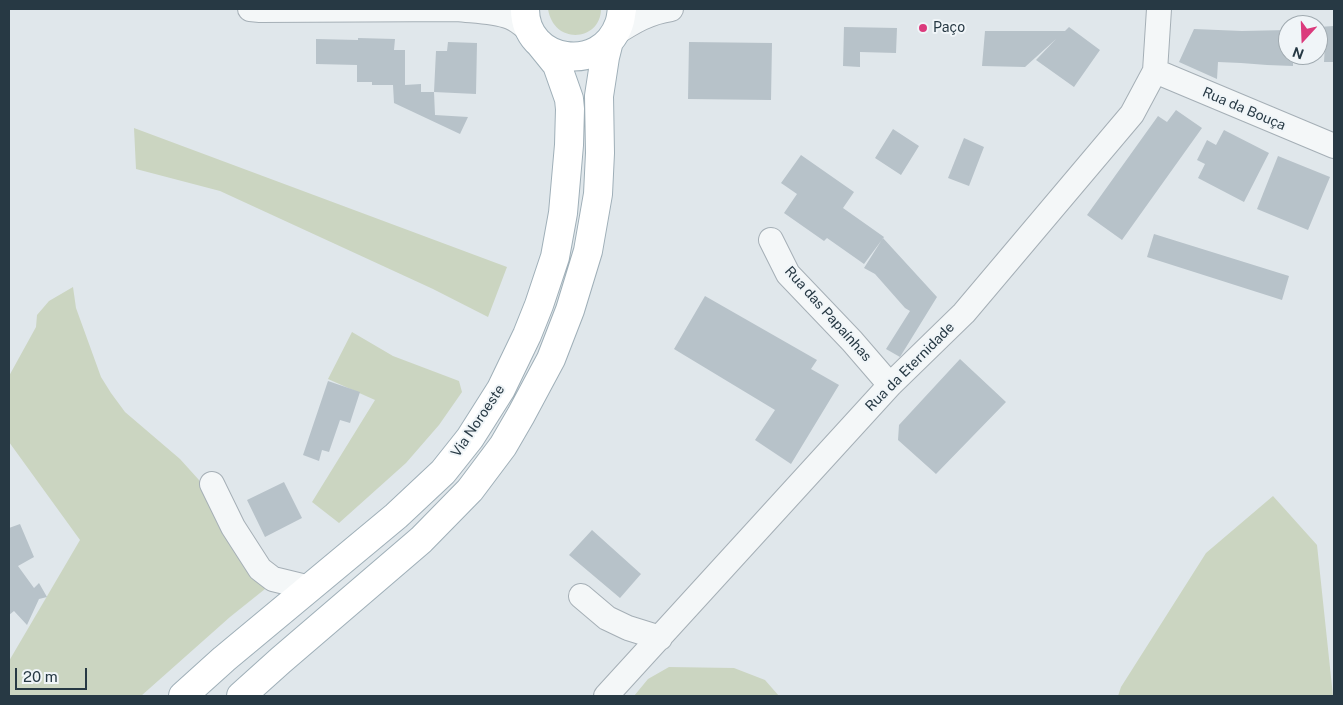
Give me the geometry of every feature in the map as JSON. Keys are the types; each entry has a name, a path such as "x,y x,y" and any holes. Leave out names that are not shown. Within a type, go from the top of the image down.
{"main road":[{"path":"532,28 554,54 570,57 586,56 601,49 615,28"},
{"name":"Via Noroeste","path":"183,696 224,659 396,516 443,472 470,438 501,388 527,335 555,257 563,213 569,145 570,109 566,89 557,65 532,28"},
{"path":"241,696 421,540 470,490 503,446 521,415 550,359 570,310 588,251 598,194 600,153 599,96 605,57 615,28"}],"street":[{"path":"250,9 463,9"},
{"path":"457,9 511,17 532,28"},
{"path":"615,28 658,11 671,9"},
{"name":"Rua da Eternidade","path":"606,696 890,385 964,313 1126,122 1154,71 1159,9"},
{"name":"Rua da Bouça","path":"1154,71 1334,146"},
{"name":"Rua das Papaínhas","path":"771,240 788,274 852,341 890,385"},
{"path":"212,484 233,527 260,569 273,579 310,588"},
{"path":"582,596 607,618 628,628 660,638"}],"green space":[{"path":"548,9 601,9 599,20 594,28 586,33 577,35 567,34 559,29 552,21"},
{"path":"134,128 507,267 488,317 433,289 220,191 136,169"},
{"path":"73,287 76,308 101,377 111,393 125,412 180,459 208,490 270,585 230,617 141,696 9,696 9,661 80,540 9,442 9,376 36,327 37,315 49,301"},
{"path":"352,332 393,356 459,381 462,392 439,425 406,463 339,523 312,502 375,400 328,379"},
{"path":"1273,496 1317,545 1333,696 1118,696 1121,687 1206,553"},
{"path":"669,667 734,668 765,680 779,696 634,696 648,679"}],"building":[{"path":"1328,26 1334,26 1334,62 1328,62"},
{"path":"844,27 897,28 896,53 860,52 860,67 843,66"},
{"path":"1069,27 1100,50 1074,87 1036,60 1056,39 1025,67 982,66 985,31 1065,31"},
{"path":"1194,29 1278,30 1278,65 1293,66 1218,62 1217,79 1179,62"},
{"path":"358,38 395,39 394,50 405,50 405,85 421,84 421,92 434,92 435,115 468,117 460,134 394,103 393,85 372,85 372,82 357,82 357,65 316,64 316,39 358,40"},
{"path":"448,42 477,43 476,94 434,92 436,51 447,51"},
{"path":"689,42 772,43 771,100 688,99"},
{"path":"1176,110 1202,128 1122,240 1087,215 1158,116 1167,122"},
{"path":"893,129 919,146 901,175 875,158"},
{"path":"1224,130 1269,153 1244,202 1198,178 1205,164 1197,160 1207,140 1216,145"},
{"path":"964,138 984,147 969,186 948,178"},
{"path":"801,155 854,192 843,208 884,237 864,264 827,238 824,241 784,213 797,194 781,183"},
{"path":"1278,156 1330,177 1308,230 1257,209"},
{"path":"1154,234 1289,276 1282,300 1147,257"},
{"path":"883,238 937,297 900,357 886,349 910,311 905,308 875,274 864,268"},
{"path":"705,296 817,360 811,369 839,385 791,464 755,440 775,410 674,349"},
{"path":"960,359 1006,402 936,474 898,440 899,425"},
{"path":"328,381 360,392 350,423 340,420 329,452 322,450 319,461 303,455"},
{"path":"284,482 302,518 265,537 247,500"},
{"path":"20,524 34,557 18,566 34,588 39,583 47,597 39,599 27,625 14,611 9,615 9,528"},
{"path":"592,530 641,574 620,598 569,555"}],"place":[{"name":"Paço","path":"923,28"}]}
